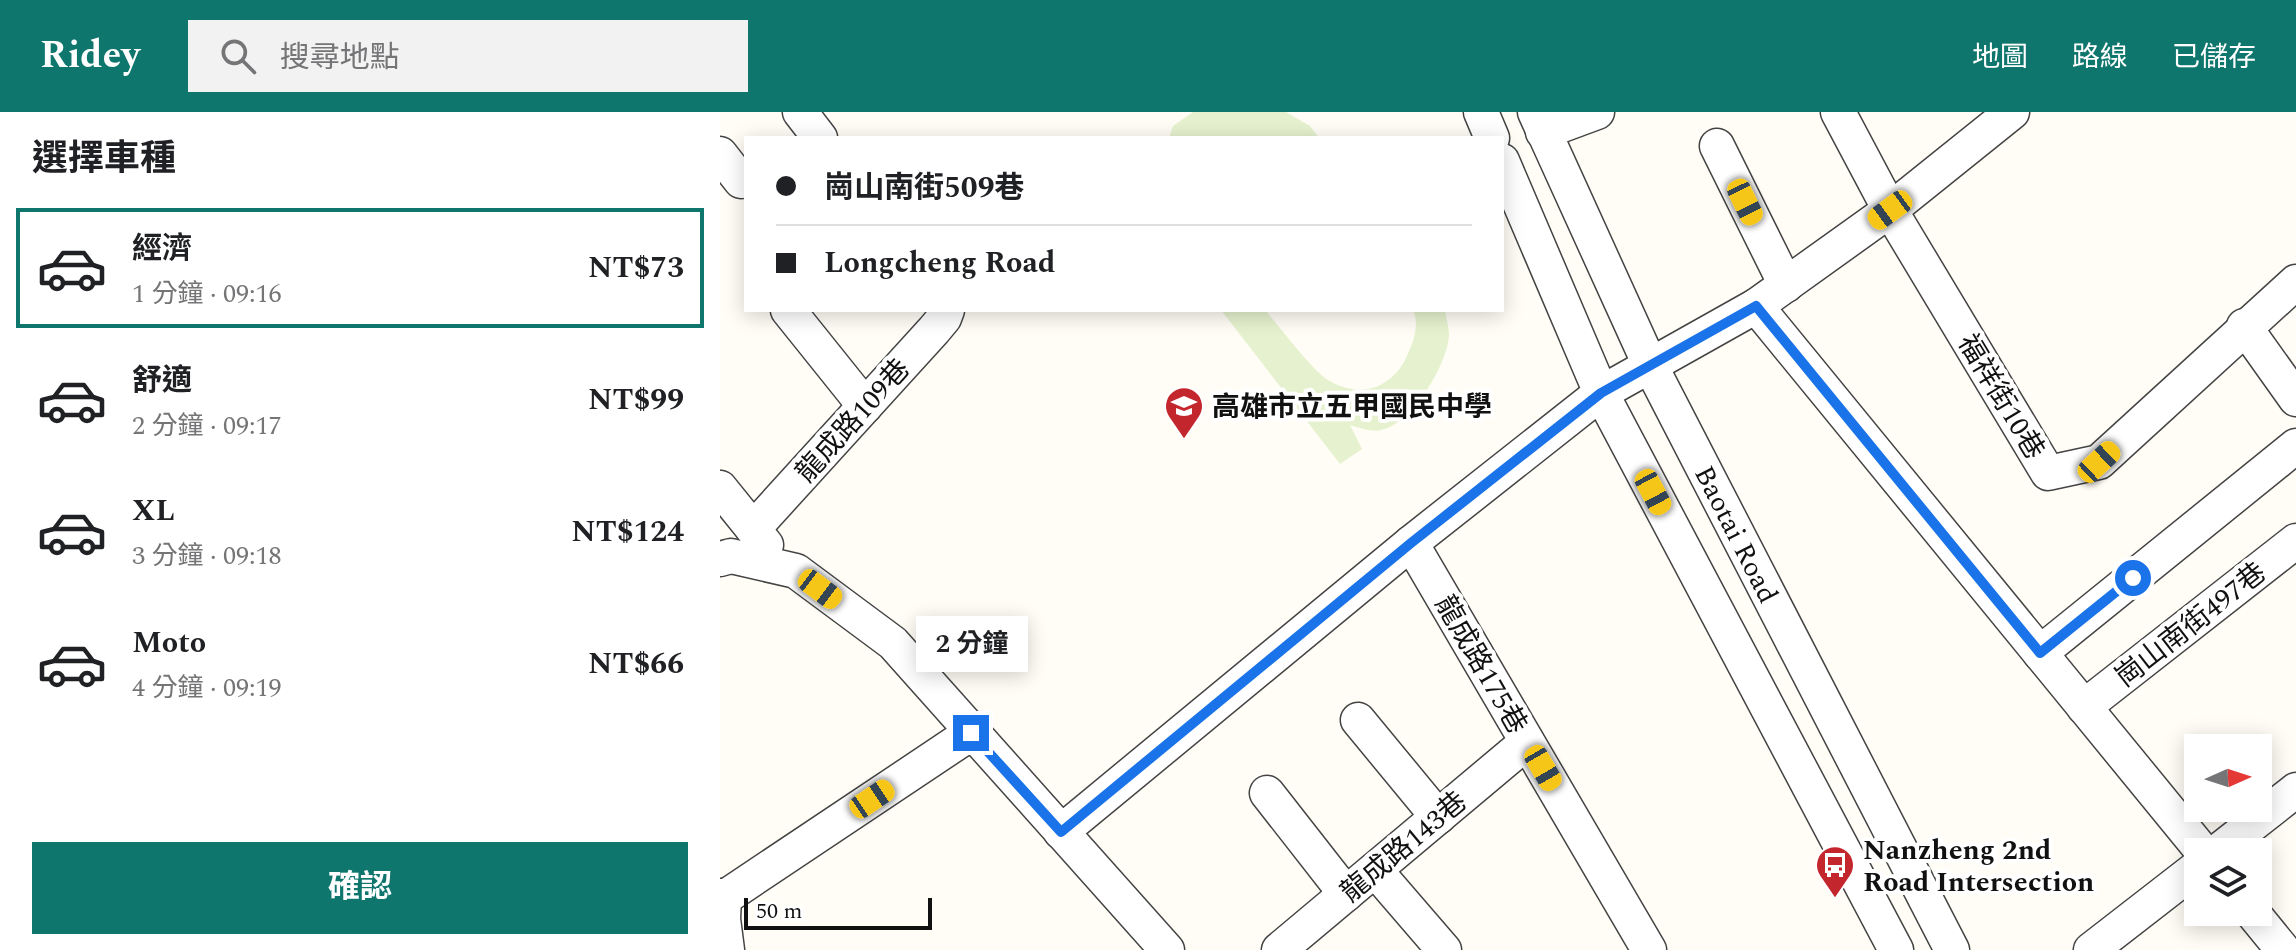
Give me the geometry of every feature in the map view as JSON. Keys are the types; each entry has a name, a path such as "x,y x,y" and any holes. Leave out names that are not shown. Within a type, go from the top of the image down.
{"street":[{"path":"800,112 818,136"},
{"path":"1481,112 1491,136"},
{"path":"1539,122 1597,112"},
{"path":"1838,112 1890,210"},
{"path":"1061,832 1411,543 1601,393 1756,306 1890,210 2012,112"},
{"name":"Baotai Road","path":"1539,122 1650,365 1952,950"},
{"path":"1717,146 1786,285"},
{"path":"720,154 741,181"},
{"name":"Baotai Road","path":"1504,166 1601,393 1896,950"},
{"name":"福祥街10巷","path":"1890,210 2048,473 2099,462 2244,326 2296,282"},
{"path":"1756,306 2192,838"},
{"path":"790,312 865,406"},
{"name":"龍成路109巷","path":"753,529 946,312"},
{"path":"2244,326 2296,399"},
{"path":"2040,653 2296,446"},
{"path":"720,488 783,568"},
{"name":"崗山南街497巷","path":"2084,707 2296,541"},
{"name":"龍成路175巷","path":"1411,543 1649,950"},
{"path":"720,559 731,556 796,571 893,643 1061,832 1155,946"},
{"path":"1358,720 1438,817"},
{"path":"727,950 722,897 971,733"},
{"name":"龍成路143巷","path":"1279,950 1527,742"},
{"path":"2235,838 2296,790"},
{"path":"1267,793 1346,894"},
{"path":"1375,870 1444,950"},
{"path":"2091,950 2184,878"},
{"path":"2263,926 2283,950"}],"green space":[{"path":"1193,112 1286,112 1310,126 1318,136 1170,136 1173,126"},
{"path":"1223,312 1267,312 1328,380 1362,390 1383,384 1400,369 1415,334 1414,312 1445,312 1449,335 1447,347 1426,392 1392,426 1369,430 1350,425 1362,449 1340,464"}],"place":[{"name":"高雄市立五甲國民中學","path":"1184,440"},
{"name":"Nanzheng 2nd Road Intersection","path":"1835,899"}],"route":[{"path":"971,733 1061,832 1411,543 1601,393 1756,306 2040,653 2133,578"}]}
